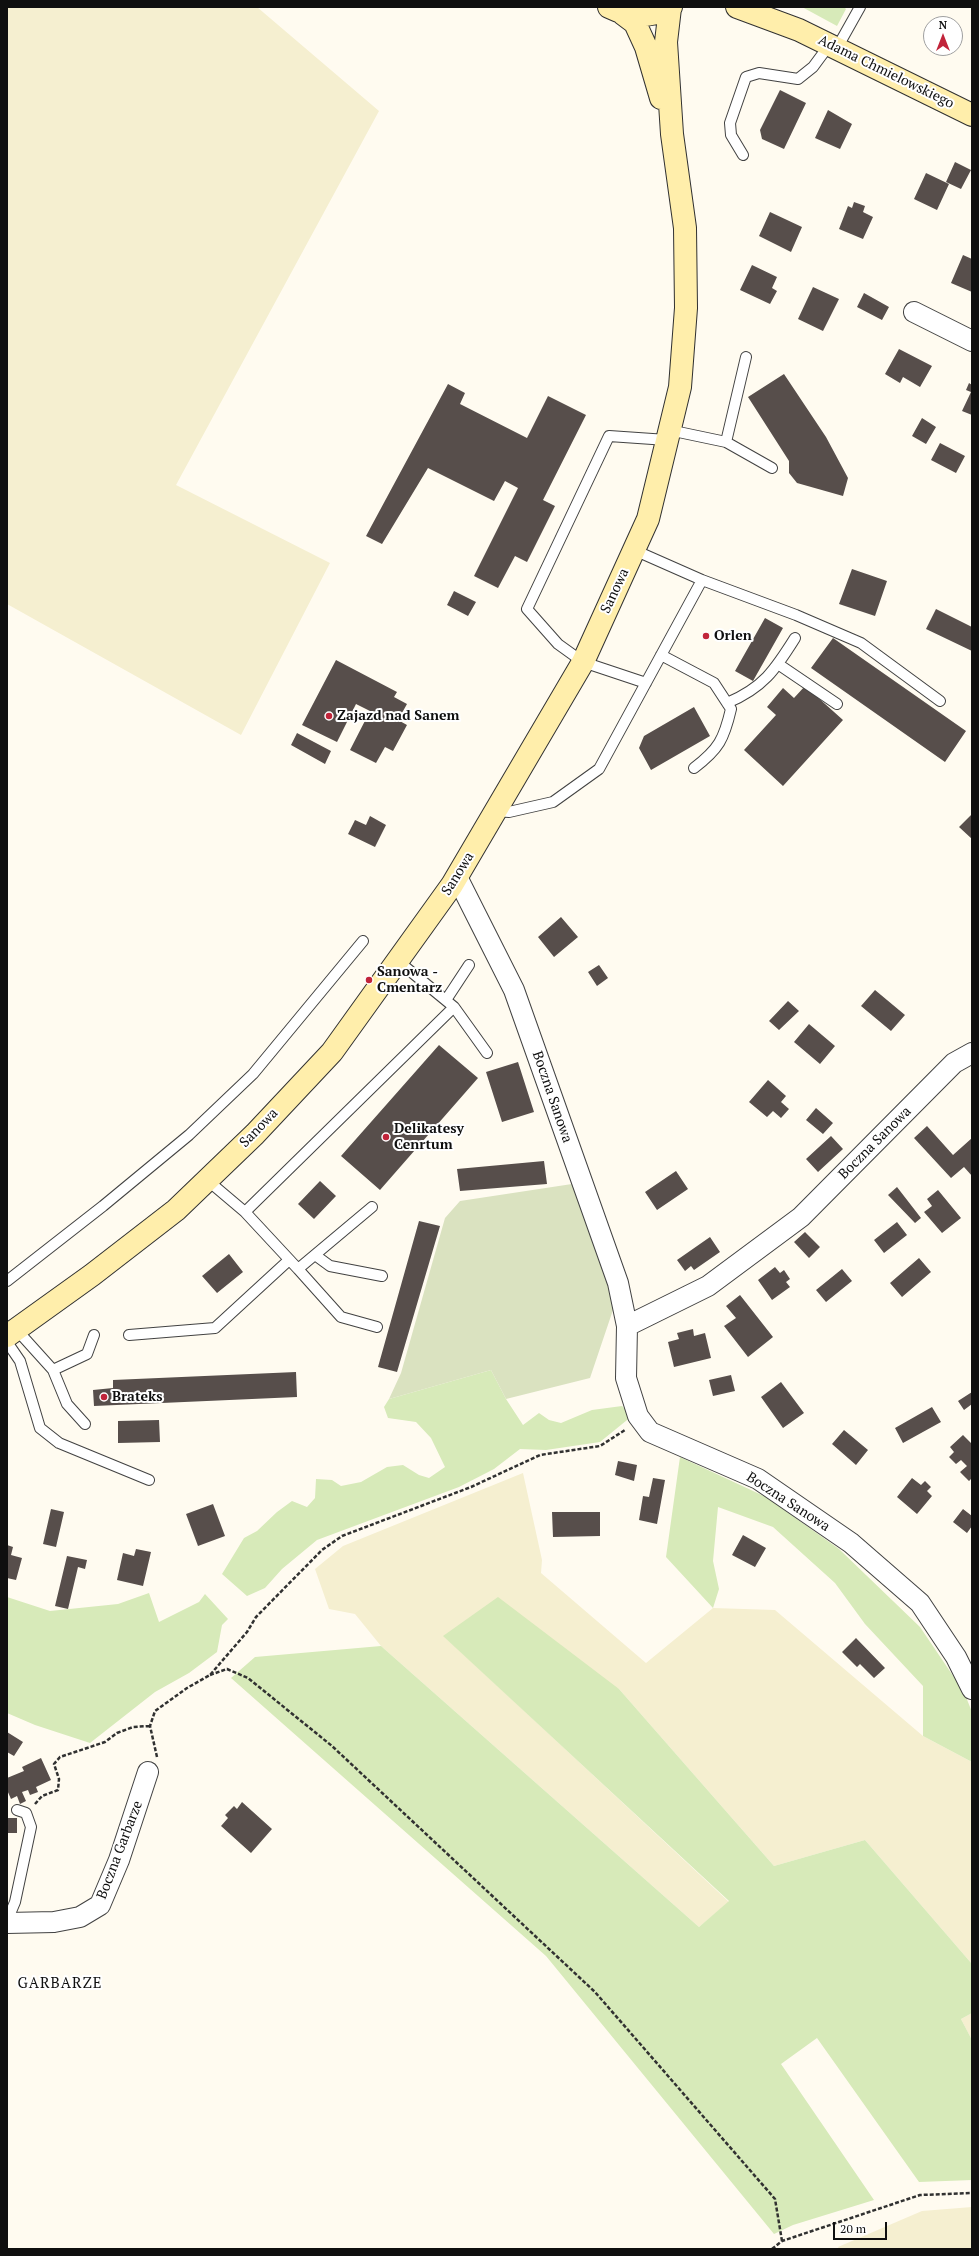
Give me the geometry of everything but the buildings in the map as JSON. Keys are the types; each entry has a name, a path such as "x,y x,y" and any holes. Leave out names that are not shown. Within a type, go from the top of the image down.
{"main road":[{"name":"Adama Chmielowskiego","path":"737,7 799,30 972,115"},
{"name":"Adama Chmielowskiego","path":"766,7 799,30"},
{"path":"616,10 649,15 671,8 666,42 672,134"},
{"path":"616,10 635,23 646,47 672,134"},
{"name":"Sanowa","path":"10,1336 170,1215 206,1178 255,1134 332,1052 457,877 583,662 648,519 680,387 686,274 685,228 672,134"}],"street":[{"path":"914,312 972,341"},
{"name":"Boczna Sanowa","path":"457,877 514,990 618,1283 626,1326 626,1378 638,1416 650,1432 758,1478 851,1543 920,1603 956,1657 972,1689"},
{"name":"Boczna Sanowa","path":"626,1326 708,1286 801,1217 954,1063 972,1053"},
{"name":"Boczna Garbarze","path":"7,1922 54,1922 80,1917 100,1905 119,1860 148,1772"}],"lane":[{"path":"743,155 731,135 730,123 746,77 759,73 798,78 813,67 833,46 860,7"},
{"path":"726,442 746,357"},
{"path":"646,683 583,662 558,644 527,609 609,436 668,435 726,442 772,468"},
{"path":"634,550 702,580 796,615 861,643 940,701"},
{"path":"496,811 509,812 553,802 598,770 702,580"},
{"path":"727,704 747,695 773,672 795,638"},
{"path":"661,655 714,683 731,709 725,733 712,754 694,768"},
{"path":"778,664 837,704"},
{"path":"7,1281 104,1206 170,1150 253,1074 363,941"},
{"path":"398,960 454,1007 487,1053"},
{"path":"446,1000 469,965"},
{"path":"245,1212 454,1007"},
{"path":"206,1178 245,1212 341,1317 377,1327"},
{"path":"298,1269 372,1207"},
{"path":"315,1255 330,1266 382,1276"},
{"path":"128,1335 215,1328 290,1260"},
{"path":"53,1370 87,1354 94,1335"},
{"path":"10,1336 53,1370 67,1404 85,1424"},
{"path":"10,1336 20,1361 40,1428 59,1443 148,1480"},
{"path":"7,1922 15,1902 31,1827 26,1813 18,1810"}],"path":[{"path":"210,1675 247,1632 256,1616 317,1554 342,1536 471,1487 540,1455 600,1446 630,1426 638,1416"},
{"path":"148,1772 158,1758 150,1726 155,1711 167,1701 210,1675 227,1669 248,1678 332,1746 595,1992 775,2199 782,2241"},
{"path":"31,1827 32,1807 42,1796 58,1790 59,1779 54,1764 60,1757 105,1742 117,1733 133,1726 150,1726"},
{"path":"772,2249 782,2241 920,2195 972,2193"}],"shaded area":[{"path":"7,7 257,7 379,111 176,485 330,563 241,735 7,604"},
{"path":"523,1473 542,1560 541,1573 646,1663 713,1608 775,1610 923,1736 972,1762 972,1964 865,1840 774,1866 619,1689 444,1636 729,1902 699,1927 381,1646 355,1614 329,1609 315,1569 343,1546"},
{"path":"972,2013 972,2040 961,2019"},
{"path":"972,2207 972,2249 839,2249 838,2247 922,2211"}],"green space":[{"path":"802,7 844,7 846,9 837,26"},
{"path":"572,1184 615,1304 590,1378 506,1399 491,1370 389,1399 401,1373 445,1218 460,1201"},
{"path":"491,1370 506,1399 523,1425 539,1413 549,1420 561,1423 592,1410 622,1406 632,1416 600,1442 546,1450 520,1449 494,1469 459,1487 317,1540 282,1569 265,1588 247,1596 222,1574 244,1538 257,1531 277,1512 292,1501 307,1507 315,1498 316,1479 332,1480 341,1486 361,1482 387,1467 403,1465 419,1475 429,1478 445,1467 431,1438 416,1422 388,1418 384,1407 389,1399"},
{"path":"680,1457 766,1497 839,1549 920,1627 964,1692 972,1712 972,1762 923,1736 923,1686 865,1624 835,1583 773,1527 718,1507 713,1561 719,1589 713,1608 666,1557"},
{"path":"149,1593 159,1622 199,1602 205,1594 228,1619 222,1625 217,1652 189,1673 155,1692 90,1743 35,1725 7,1713 7,1597 50,1611 118,1604"},
{"path":"498,1597 619,1689 774,1866 865,1840 972,1964 972,2013 961,2019 972,2040 972,2180 919,2182 817,2038 781,2064 874,2200 793,2225 774,2234 546,1956 231,1678 255,1657 381,1646 699,1927 729,1901 443,1636"}],"place":[{"name":"Orlen","path":"706,636"},
{"name":"Zajazd nad Sanem","path":"329,716"},
{"name":"Sanowa - Cmentarz","path":"369,980"},
{"name":"Delikatesy Cenrtum","path":"386,1137"},
{"name":"Brateks","path":"104,1397"}],"district":[{"name":"GARBARZE","path":"60,1984"}]}
